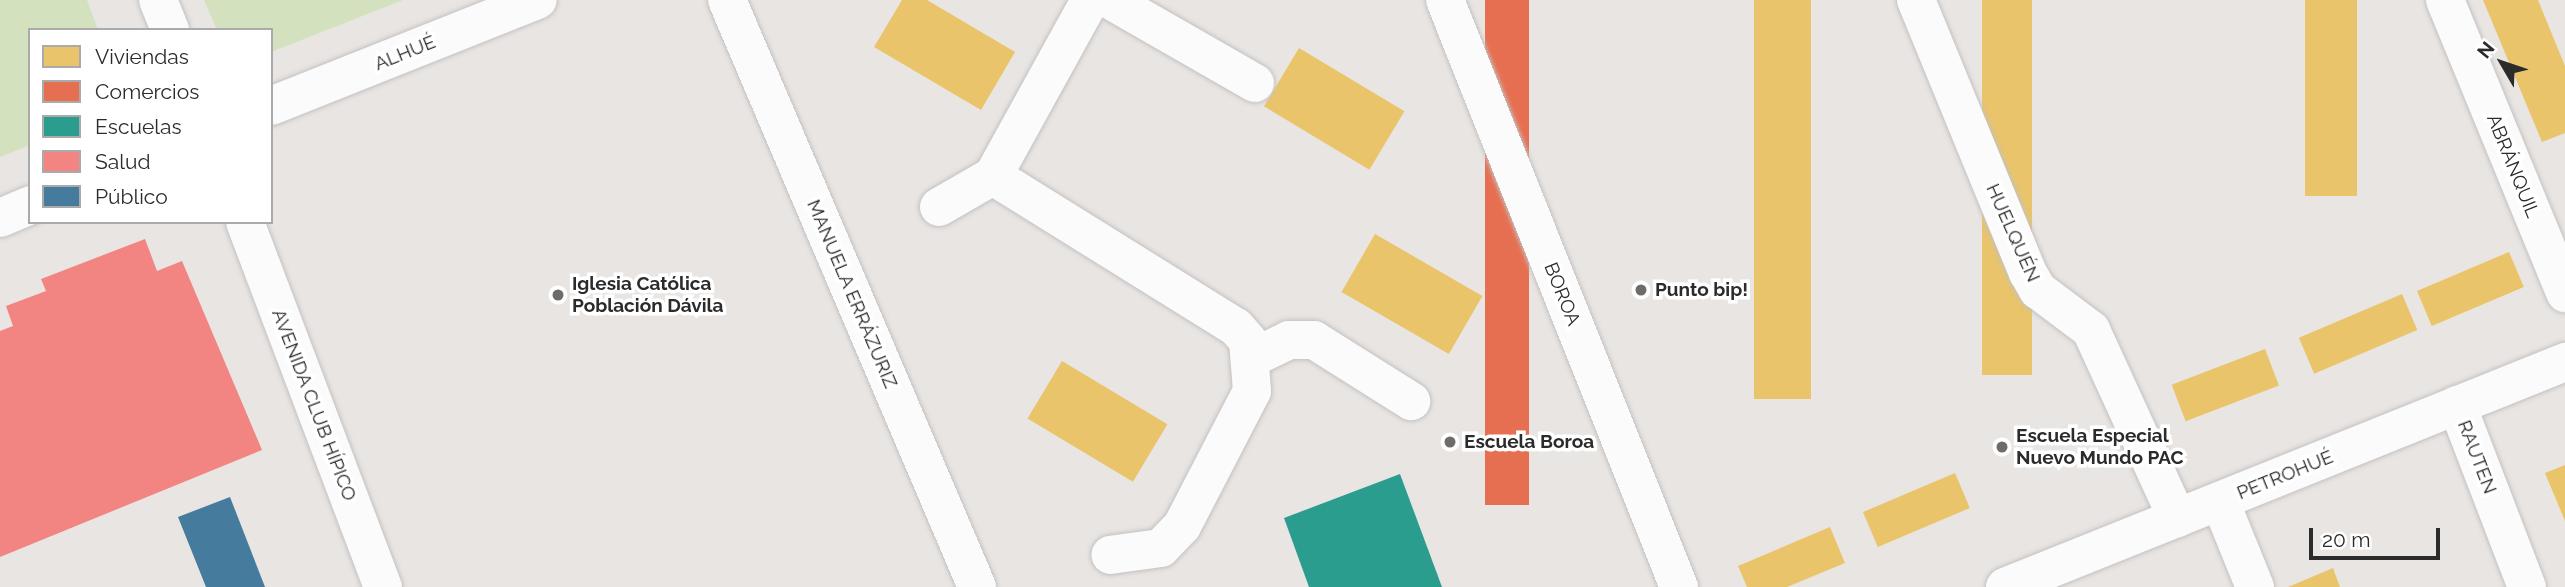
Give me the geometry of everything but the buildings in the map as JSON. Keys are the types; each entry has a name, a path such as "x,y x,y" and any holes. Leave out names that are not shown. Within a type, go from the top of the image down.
{"street":[{"path":"158,0 169,28"},
{"name":"ALHUÉ","path":"273,105 538,0"},
{"name":"MANUELA ERRÁZURIZ","path":"727,0 977,587"},
{"path":"939,207 993,176 1090,0"},
{"path":"1110,0 1255,83"},
{"name":"BOROA","path":"1445,0 1679,587"},
{"name":"HUELQUÉN","path":"1916,0 2028,273 2038,290 2091,330 2177,518"},
{"name":"ABRÁNQUIL","path":"2445,0 2565,293"},
{"path":"993,176 1236,327 1252,358 1252,391 1182,526 1161,548 1110,555"},
{"path":"0,218 28,206"},
{"name":"AVENIDA CLUB HÍPICO","path":"246,224 383,587"},
{"path":"1252,358 1289,340 1314,340 1411,401"},
{"name":"PETROHUÉ","path":"2005,587 2565,362"},
{"name":"RAUTEN","path":"2457,405 2527,587"},
{"path":"2220,501 2255,587"}],"green space":[{"path":"0,0 87,0 97,28 28,28 28,146 0,157"},
{"path":"204,0 403,0 273,51 273,28 216,28"}],"place":[{"name":"Punto bip!","path":"1641,290"},
{"name":"Iglesia Católica Población Dávila","path":"558,295"},
{"name":"Escuela Boroa","path":"1450,442"},
{"name":"Escuela Especial Nuevo Mundo PAC","path":"2002,447"}]}
